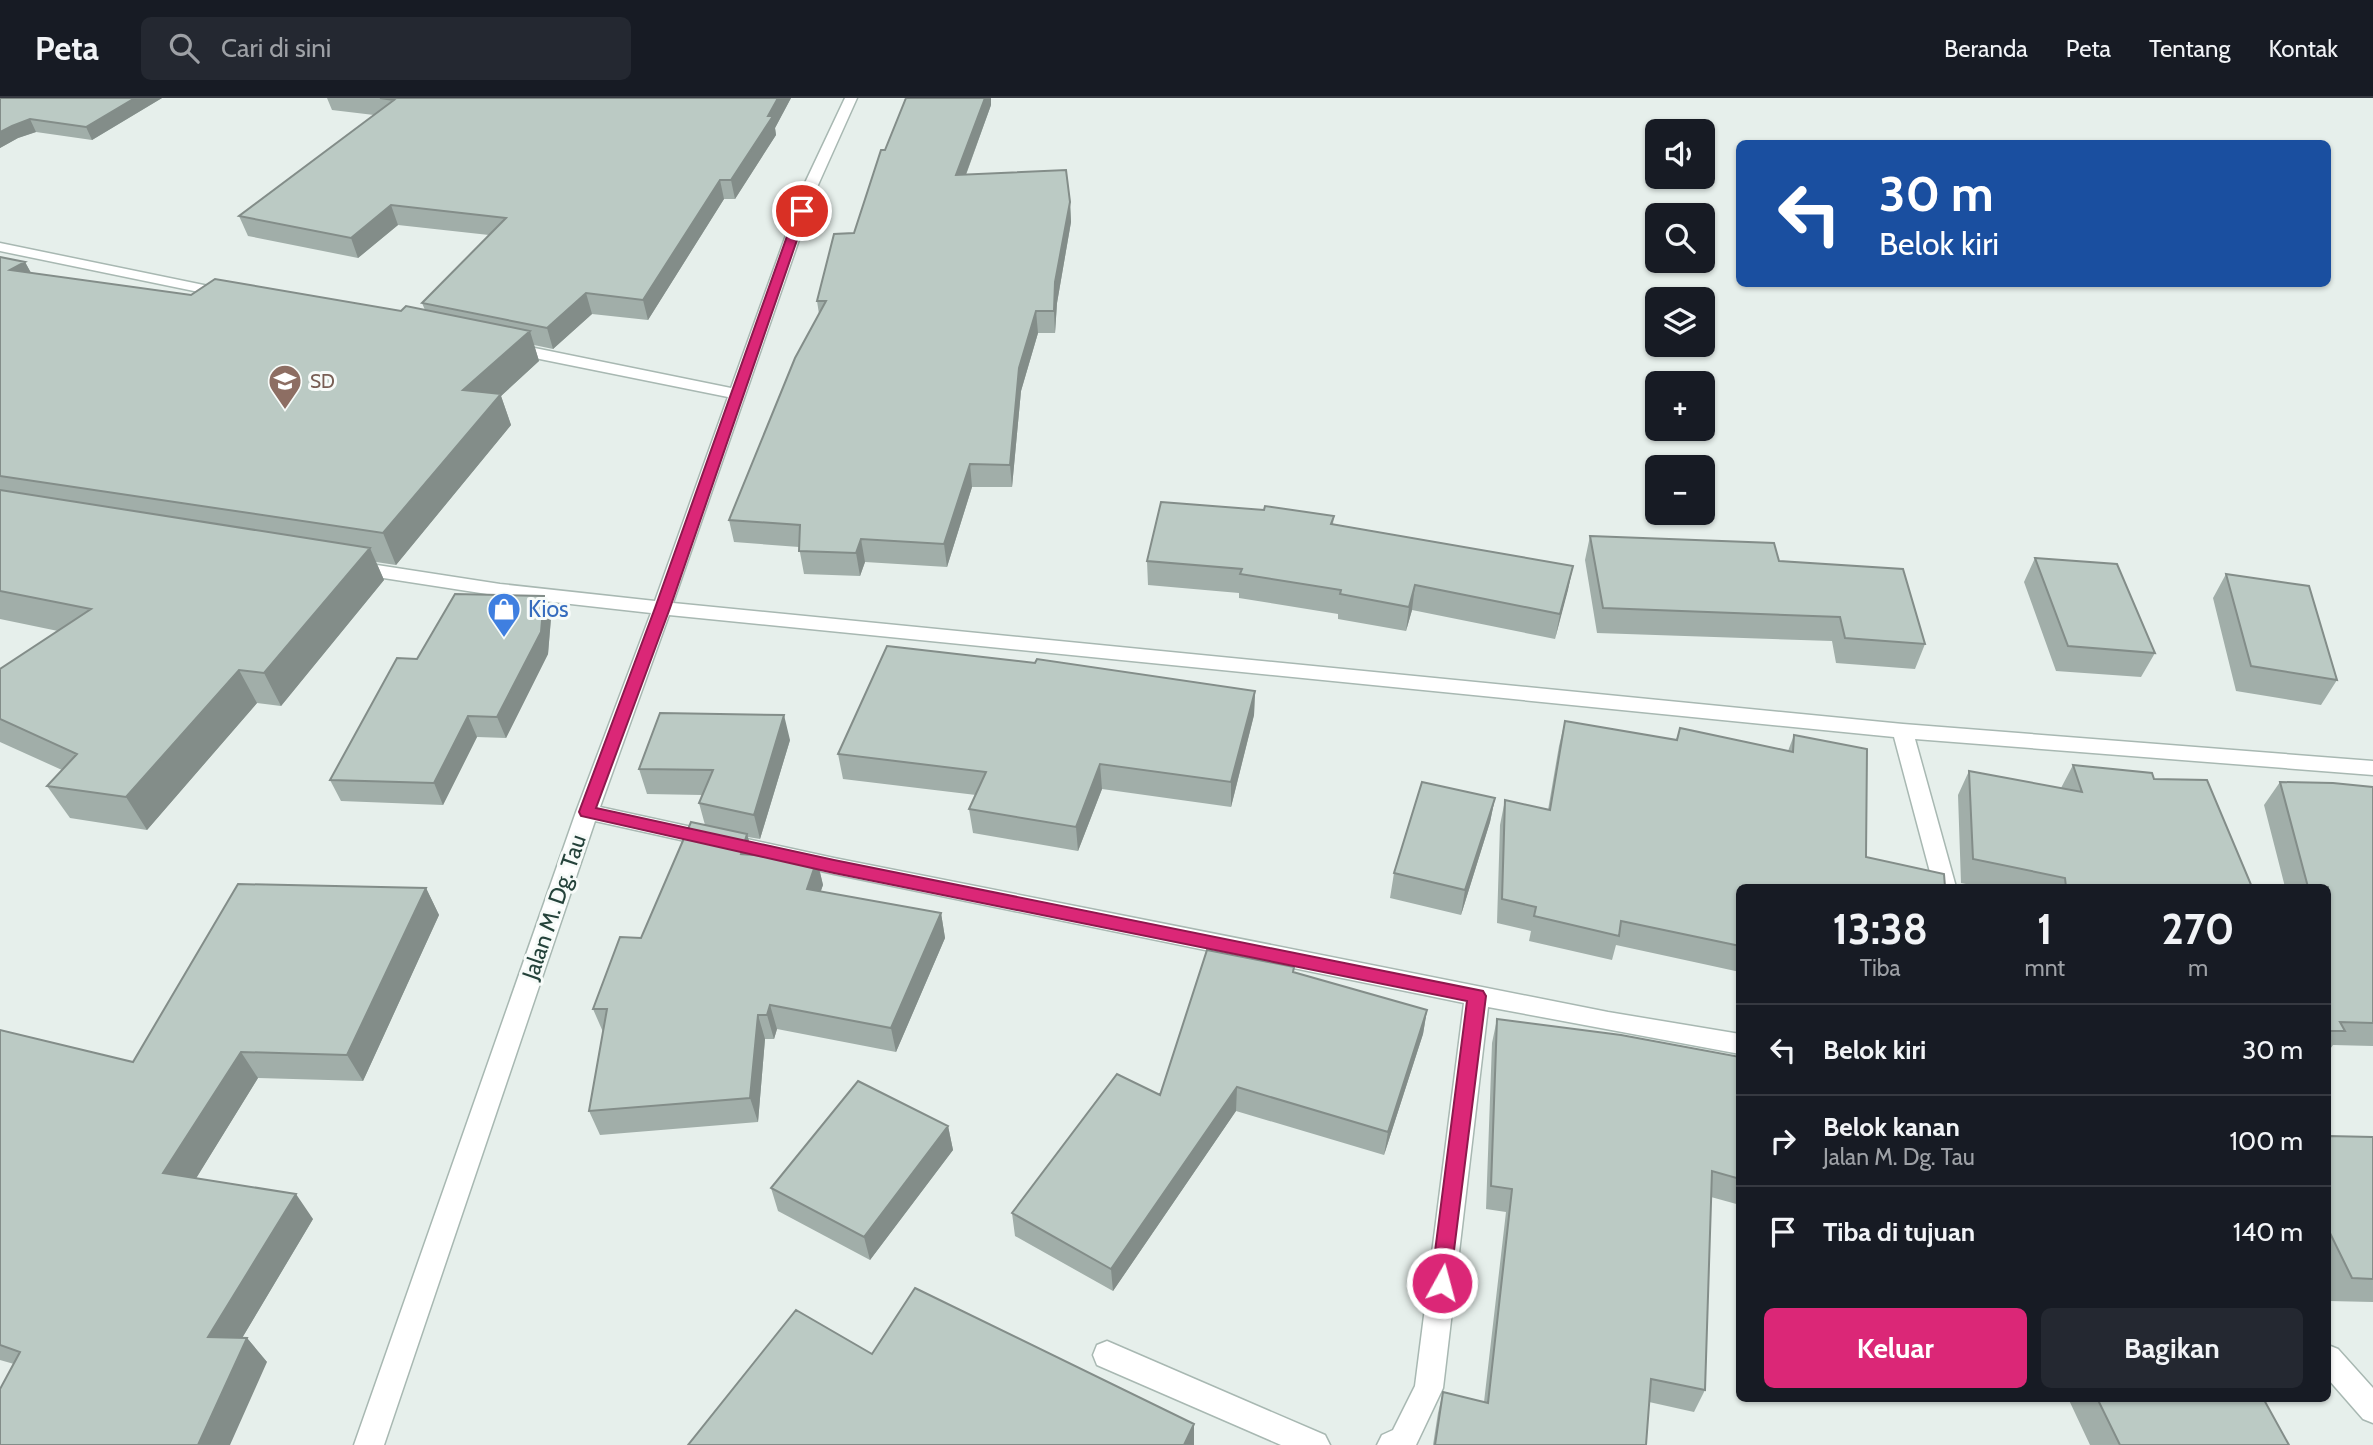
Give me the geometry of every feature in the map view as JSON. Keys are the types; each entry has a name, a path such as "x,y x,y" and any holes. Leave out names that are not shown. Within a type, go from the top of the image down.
{"street":[{"name":"Jalan M. Dg. Tau","path":"369,1445 587,812 811,185 851,98"},
{"path":"0,247 248,297"},
{"path":"500,345 738,394"},
{"path":"338,565 500,590 662,608 1903,731 2373,768"},
{"path":"1903,731 1944,884"},
{"path":"587,812 834,866 1477,996 1736,1043"},
{"path":"1392,1445 1404,1441 1429,1388 1477,996"},
{"path":"1107,1355 1315,1445"},
{"path":"2331,1362 2373,1409"}],"building":[{"path":"0,98 135,98 86,127 30,119 0,132"},
{"path":"380,98 778,98 768,116 773,116 731,180 720,180 643,300 586,293 547,328 422,303 506,218 391,205 351,238 239,216 394,100"},
{"path":"906,98 985,98 956,175 1066,170 1070,202 1055,282 1054,311 1036,311 1019,368 1010,465 970,464 944,544 861,539 856,553 799,551 800,525 729,520 795,358 826,301 817,301 834,234 854,233 881,150 885,150"},
{"name":"SD","path":"0,257 25,262 10,270 191,295 215,279 401,311 406,306 530,331 463,390 501,394 383,533 0,476"},
{"path":"0,490 370,548 264,673 239,670 126,797 47,786 77,754 0,719 0,669 91,609 0,591"},
{"path":"1161,502 1264,510 1265,506 1334,516 1331,524 1573,566 1560,614 1415,585 1409,607 1340,594 1341,590 1240,574 1242,569 1147,561"},
{"path":"1590,536 1774,543 1779,561 1903,569 1925,644 1845,638 1840,617 1603,608"},
{"path":"2035,558 2117,564 2155,653 2068,646"},
{"path":"2226,574 2309,586 2337,680 2251,666"},
{"path":"455,594 544,596 541,632 497,717 468,716 434,783 330,780 397,658 417,659"},
{"path":"887,646 1035,663 1037,659 1255,691 1231,782 1100,764 1076,827 969,809 986,772 838,754"},
{"path":"660,713 784,715 754,815 699,803 713,770 639,769"},
{"path":"1565,721 1677,740 1680,728 1793,752 1794,735 1867,749 1866,857 1944,874 1945,884 1736,884 1736,945 1621,921 1619,936 1534,916 1536,907 1502,899 1505,800 1550,810"},
{"path":"2073,765 2152,773 2154,779 2207,780 2251,884 2066,884 2065,878 1973,859 1969,771 2082,792"},
{"path":"1422,782 1495,798 1465,890 1394,873"},
{"path":"2280,782 2373,787 2373,1023 2340,1022 2345,1031 2331,1031 2331,884 2307,884"},
{"path":"691,822 747,834 741,854 817,860 807,889 941,913 891,1028 770,1005 767,1015 758,1015 750,1098 589,1111 607,1009 593,1009 620,937 641,938"},
{"path":"238,884 426,888 347,1055 241,1052 163,1173 296,1194 208,1337 247,1338 198,1445 0,1445 0,1389 20,1352 0,1345 0,1030 133,1062"},
{"path":"1207,950 1294,967 1293,972 1427,1010 1388,1132 1237,1087 1111,1269 1012,1213 1117,1074 1160,1095"},
{"path":"1497,1019 1621,1035 1736,1056 1736,1178 1712,1171 1705,1390 1651,1379 1646,1445 1435,1445 1443,1392 1488,1403 1512,1189 1491,1186"},
{"path":"858,1081 948,1126 864,1237 771,1188"},
{"path":"2331,1136 2373,1137 2373,1279 2352,1278 2331,1235"},
{"path":"915,1288 1194,1424 1184,1445 688,1445 796,1310 872,1354"},
{"path":"2099,1402 2265,1402 2289,1445 2120,1445"}],"place":[{"name":"SD","path":"285,411"},
{"name":"Kios","path":"504,639"}],"route":[{"path":"802,211 587,812 834,866 1477,996 1442,1283"}]}
